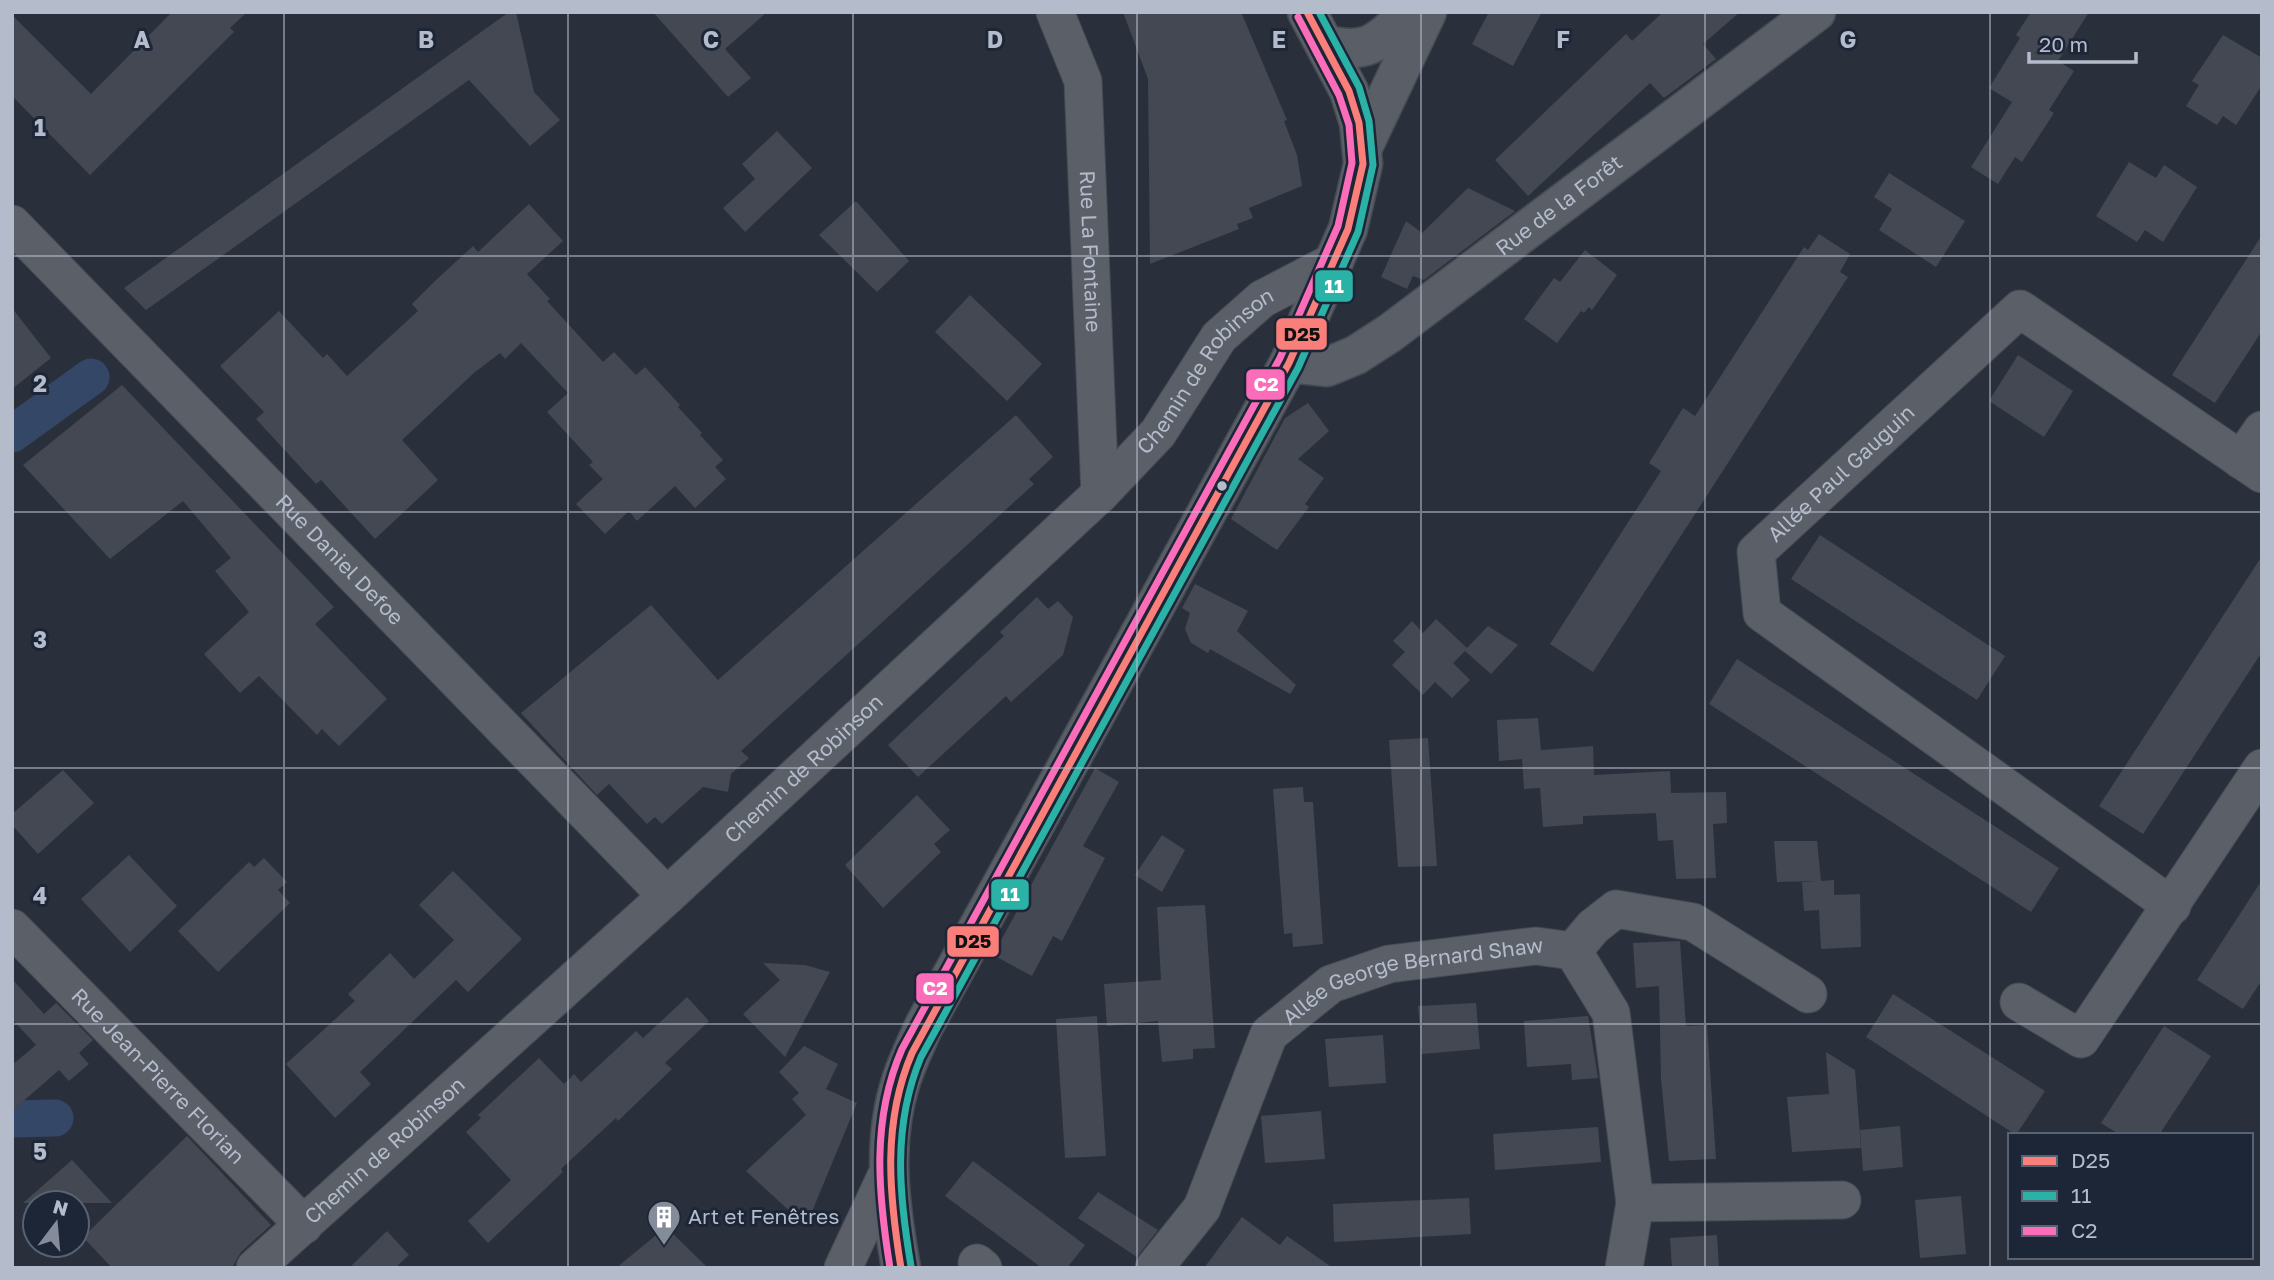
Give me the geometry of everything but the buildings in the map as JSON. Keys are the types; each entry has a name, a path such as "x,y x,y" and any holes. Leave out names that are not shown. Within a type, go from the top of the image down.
{"main road":[{"path":"1316,28 1347,50 1370,48 1410,12"},
{"path":"1362,149 1427,12"},
{"name":"Rue de la Forêt","path":"1289,363 1327,367 1356,355 1390,333 1815,12"},
{"path":"901,1268 888,1172 891,1129 901,1081 924,1026 1289,363 1335,261 1359,191 1362,149 1359,123 1352,102 1316,28"}],"street":[{"name":"Rue La Fontaine","path":"1055,12 1083,80 1100,495"},
{"name":"Rue Daniel Defoe","path":"12,224 667,897"},
{"name":"Chemin de Robinson","path":"255,1268 667,897 1100,495 1158,433 1219,337 1262,299 1335,261"},
{"name":"Allée Paul Gauguin","path":"2172,905 1762,612 1756,552 2020,309 2251,467 2262,430"},
{"path":"2019,1002 2081,1039 2262,768"},
{"name":"Allée George Bernard Shaw","path":"1573,951 1593,927 1616,909 1693,922 1808,993"},
{"name":"Rue Jean-Pierre Florian","path":"12,928 304,1225"},
{"name":"Allée George Bernard Shaw","path":"1154,1268 1202,1208 1269,1034 1331,984 1389,964 1536,946 1573,951"},
{"name":"Allée George Bernard Shaw","path":"1573,951 1611,1013 1635,1203 1624,1268"},
{"path":"843,1268 888,1172"},
{"path":"1635,1203 1842,1200"}],"waterway":[{"path":"12,434 91,377"},
{"path":"12,1119 55,1118"}],"transit line":[{"name":"D25","path":"901,1268 891,1186 892,1132 902,1079 912,1053 1289,363 1348,229 1363,164 1359,123 1349,91 1307,12"},
{"name":"11","path":"911,1266 901,1187 902,1135 912,1083 921,1057 1298,368 1358,232 1373,165 1369,121 1359,87 1319,12"},
{"name":"C2","path":"890,1268 880,1184 881,1130 885,1103 902,1049 1280,358 1338,226 1352,163 1349,125 1339,95 1298,17"}],"place":[{"name":"Art et Fenêtres","path":"664,1247"}]}
